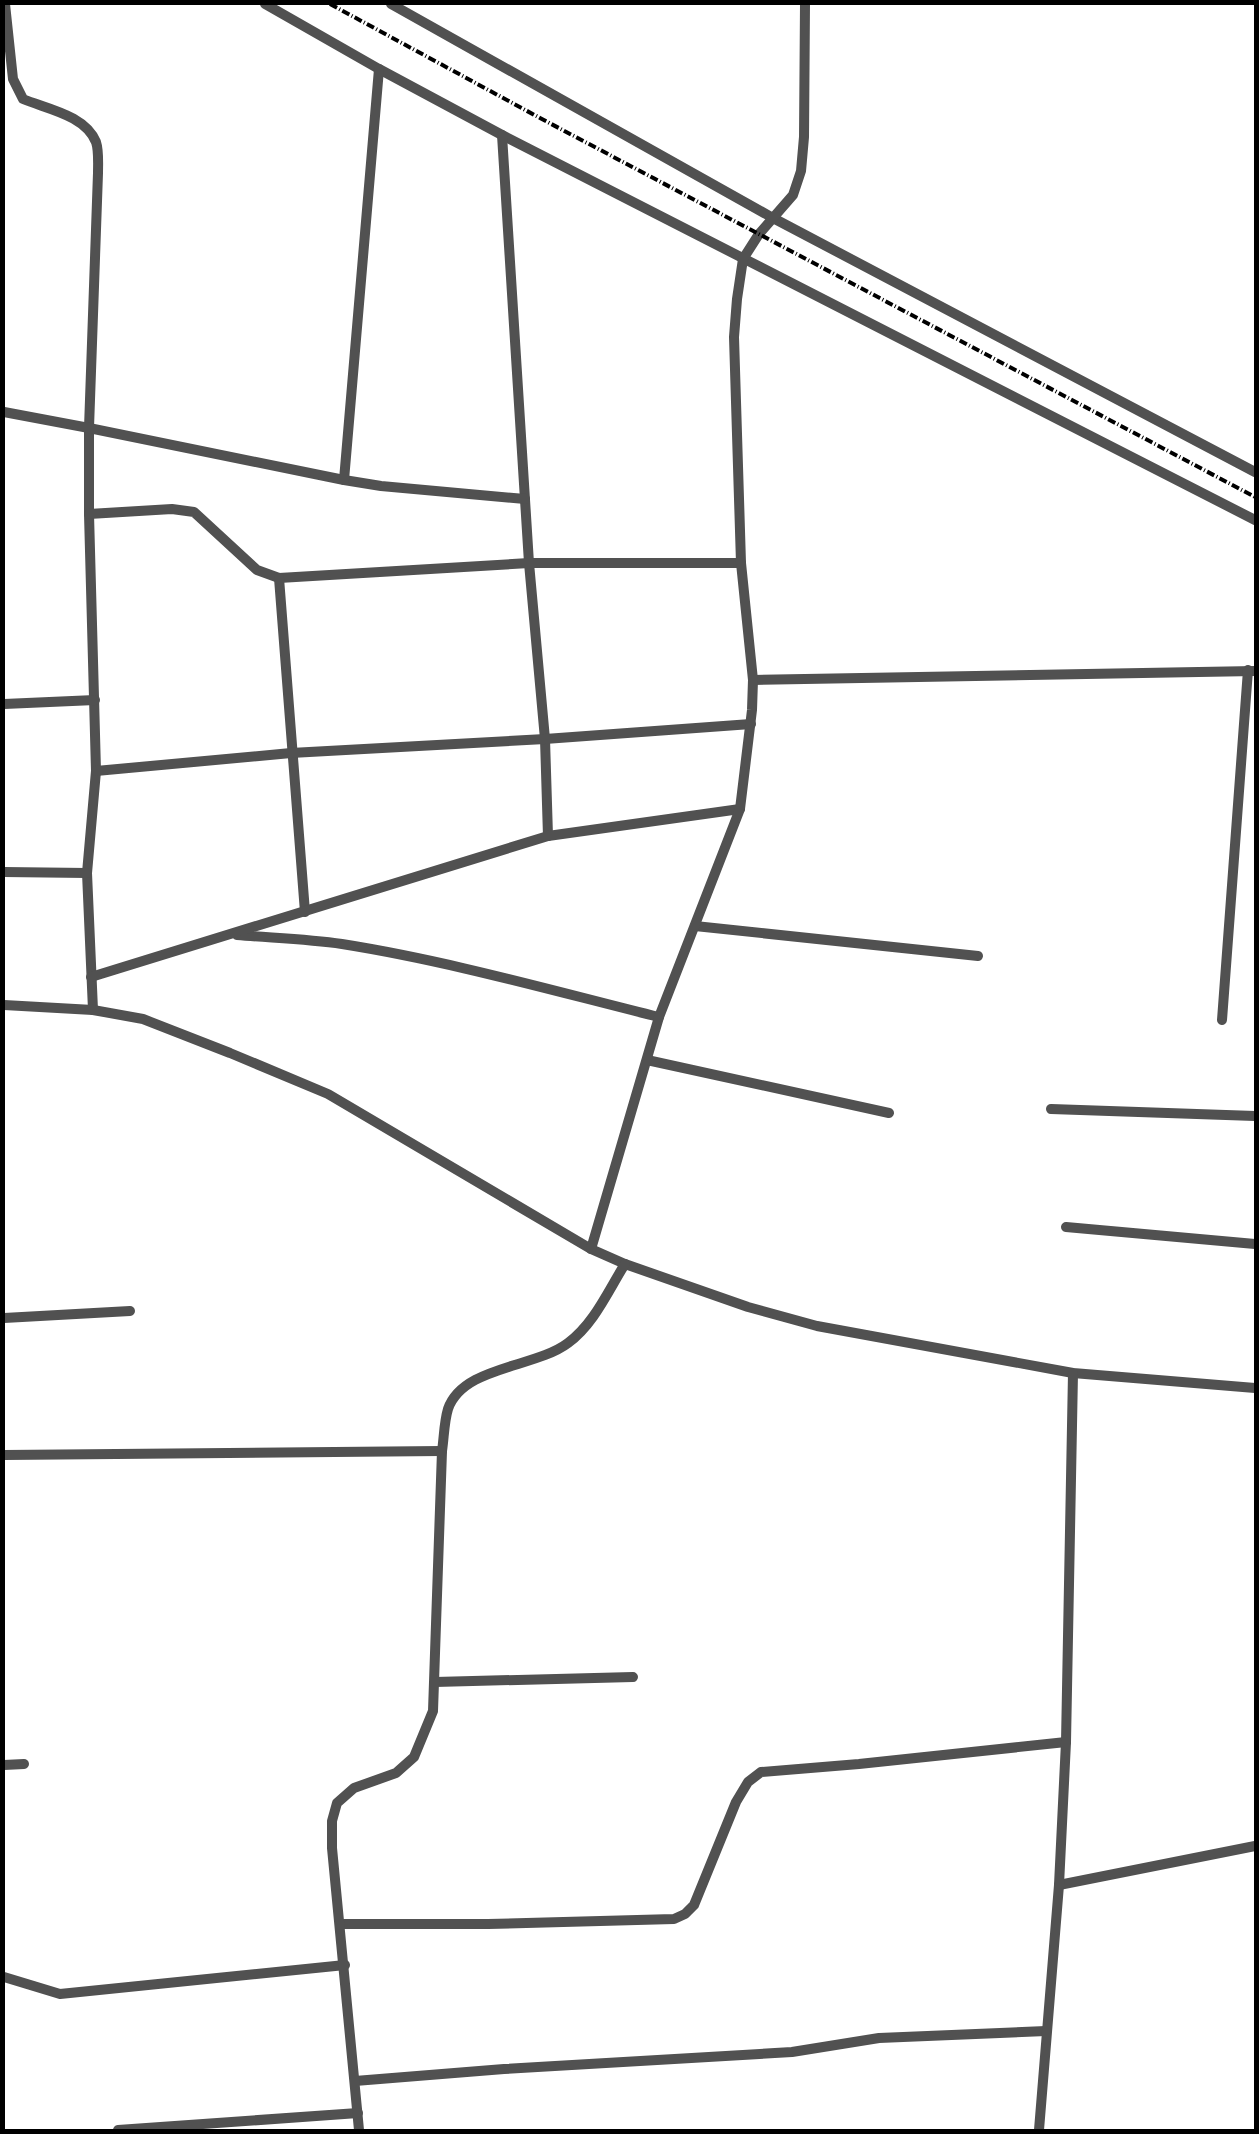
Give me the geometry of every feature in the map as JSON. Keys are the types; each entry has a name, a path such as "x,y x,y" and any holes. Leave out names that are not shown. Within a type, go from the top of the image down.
{"street":[{"path":"5,4 13,79 24,100 68,115 86,127 96,142 98,173 89,428 89,514 96,771 87,873 93,1010"},
{"path":"265,4 379,69 502,135 1255,520"},
{"path":"391,4 773,218 1255,472"},
{"path":"591,1249 659,1017 740,809 751,724 753,680 741,563 734,337 737,299 743,258 759,234 792,195 801,171 804,137 805,4"},
{"path":"344,480 379,69"},
{"path":"502,135 529,563 545,739 548,836"},
{"path":"4,412 344,480 381,486 525,499"},
{"path":"89,514 172,509 194,512 257,570 278,578 529,563 741,563"},
{"path":"278,578 305,912"},
{"path":"753,680 1252,670 1222,1020"},
{"path":"4,704 95,700"},
{"path":"96,771 291,753 545,739 751,724"},
{"path":"92,977 548,836 740,809"},
{"path":"4,872 87,873"},
{"path":"695,926 978,956"},
{"path":"231,934 340,944 396,954 465,968 659,1017"},
{"path":"4,1005 93,1010 143,1019 328,1094 591,1249 625,1264 748,1307 817,1326 1073,1373 1255,1388"},
{"path":"647,1060 889,1113"},
{"path":"1051,1109 1255,1116"},
{"path":"1066,1227 1255,1244"},
{"path":"360,2130 332,1848 332,1821 338,1803 354,1788 396,1773 414,1757 433,1711 442,1451 448,1409 461,1389 480,1378 532,1360 566,1345 584,1330 625,1264"},
{"path":"4,1318 130,1311"},
{"path":"1039,2130 1060,1885 1066,1742 1073,1373"},
{"path":"4,1455 442,1451"},
{"path":"435,1682 633,1677"},
{"path":"340,1924 488,1924 674,1919 685,1914 694,1905 736,1802 748,1782 761,1772 859,1764 1066,1742"},
{"path":"4,1765 24,1764"},
{"path":"1060,1885 1255,1846"},
{"path":"4,1977 60,1994 345,1964"},
{"path":"355,2081 504,2069 792,2052 879,2038 1046,2031"},
{"path":"118,2130 358,2114"}],"railway":[{"path":"330,4 540,118 1255,497"}]}
